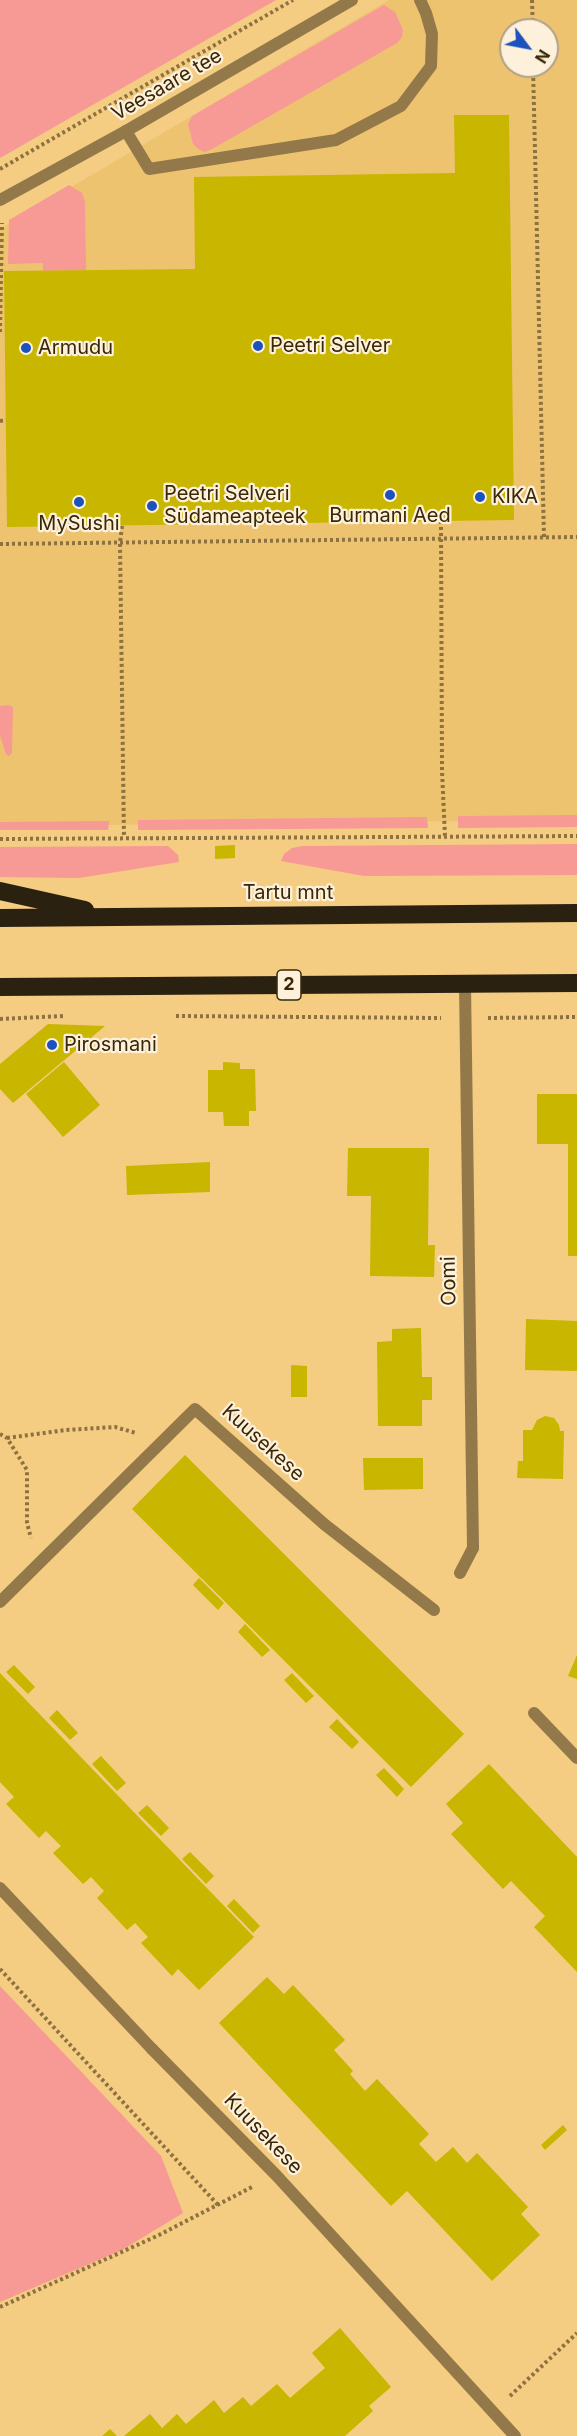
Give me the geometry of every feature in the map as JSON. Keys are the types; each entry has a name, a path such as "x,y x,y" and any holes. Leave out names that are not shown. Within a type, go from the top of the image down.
{"highway":[{"path":"0,891 117,917"},
{"name":"Tartu mnt","path":"0,918 577,913"},
{"name":"2","path":"0,987 577,983"}],"street":[{"name":"Veesaare tee","path":"0,201 352,0"},
{"path":"126,131 149,169 336,140 401,106 431,66 432,34 420,0"},
{"name":"Oomi","path":"460,1573 473,1548 465,985"},
{"name":"Kuusekese","path":"0,1602 195,1409 324,1524 434,1610"},
{"path":"534,1713 577,1758"},
{"name":"Kuusekese","path":"0,1888 152,2049 276,2175 515,2436"}],"path":[{"path":"0,169 293,0"},
{"path":"532,0 533,18"},
{"path":"533,78 544,537"},
{"path":"0,220 2,225 0,332"},
{"path":"0,421 6,420"},
{"path":"441,521 442,771 445,836"},
{"path":"122,526 120,543 124,838"},
{"path":"0,544 577,537"},
{"path":"0,839 577,836"},
{"path":"0,1019 69,1016"},
{"path":"173,1016 577,1017"},
{"path":"7,1438 66,1430 115,1427 163,1441"},
{"path":"0,1434 7,1438 27,1470 27,1523 37,1565"},
{"path":"0,1969 218,2205"},
{"path":"0,2307 157,2236 276,2175"},
{"path":"492,2412 577,2333"}],"shaded area":[{"path":"0,0 276,0 0,158"},
{"path":"389,0 577,0 577,820 105,825 0,823 0,229"},
{"path":"384,5 395,12 403,30 402,37 397,43 214,148 205,152 193,144 188,124 192,116"},
{"path":"69,185 82,193 85,202 86,270 43,271 43,263 8,264 9,220"},
{"path":"0,706 13,707 12,753 9,756 6,754 0,736"},
{"path":"577,815 577,827 458,828 458,816"},
{"path":"427,817 428,828 138,830 138,820"},
{"path":"109,821 108,830 0,830 0,822"},
{"path":"577,844 577,875 364,876 281,861 284,854 292,848 303,846"},
{"path":"168,846 178,855 179,862 79,878 0,877 0,847"},
{"path":"0,1986 161,2156 183,2213 122,2250 0,2302"}],"building":[{"name":"Peetri Selver","path":"454,115 509,115 514,520 7,527 4,271 195,269 194,177 455,173"},
{"path":"235,845 235,858 215,859 215,846"},
{"name":"Pirosmani","path":"48,1024 105,1026 13,1103 0,1089 0,1064"},
{"path":"64,1062 100,1105 63,1137 26,1094"},
{"path":"223,1062 240,1063 240,1069 255,1069 256,1111 249,1111 249,1126 224,1126 223,1112 208,1112 208,1070 223,1070"},
{"path":"537,1094 577,1094 577,1256 568,1256 568,1144 537,1144"},
{"path":"348,1148 429,1148 428,1245 435,1245 434,1277 370,1276 371,1196 347,1196"},
{"path":"210,1162 210,1192 127,1195 126,1166"},
{"path":"526,1319 577,1321 577,1371 525,1370"},
{"path":"421,1328 422,1377 432,1377 432,1400 422,1400 422,1426 378,1426 377,1342 392,1341 392,1329"},
{"path":"291,1365 307,1366 307,1397 291,1397"},
{"path":"545,1416 554,1418 560,1431 564,1431 563,1479 517,1478 518,1461 523,1461 523,1430 532,1430 537,1420"},
{"path":"185,1455 464,1734 411,1787 132,1509"},
{"path":"363,1458 423,1458 423,1489 364,1490"},
{"path":"199,1578 224,1603 218,1610 193,1585"},
{"path":"245,1624 270,1650 262,1657 238,1632"},
{"path":"577,1655 577,1679 568,1676"},
{"path":"14,1665 35,1687 28,1694 6,1672"},
{"path":"0,1673 254,1937 199,1990 178,1969 172,1976 141,1943 148,1937 135,1923 127,1930 97,1898 104,1891 91,1877 83,1884 53,1853 61,1846 46,1831 39,1838 6,1804 14,1797 0,1782"},
{"path":"292,1673 314,1696 306,1703 284,1680"},
{"path":"57,1710 78,1733 70,1740 49,1718"},
{"path":"337,1719 359,1742 352,1749 329,1727"},
{"path":"101,1756 126,1783 117,1791 92,1764"},
{"path":"489,1764 577,1857 577,1972 534,1927 545,1916 511,1881 503,1889 451,1834 463,1823 446,1804"},
{"path":"384,1768 404,1789 397,1797 376,1775"},
{"path":"147,1805 169,1828 161,1836 138,1813"},
{"path":"190,1852 214,1876 206,1884 182,1859"},
{"path":"234,1899 260,1926 253,1933 227,1906"},
{"path":"267,1977 284,1994 293,1985 345,2040 334,2050 353,2071 350,2074 365,2091 377,2079 429,2134 419,2144 436,2162 453,2147 467,2163 477,2153 528,2207 521,2214 540,2235 492,2281 407,2191 391,2206 219,2023"},
{"path":"563,2125 567,2130 545,2150 541,2145"},
{"path":"340,2328 391,2387 369,2406 373,2411 345,2436 124,2436 150,2414 162,2428 177,2414 186,2424 214,2400 224,2413 243,2397 251,2406 277,2384 290,2398 325,2368 312,2353"},
{"path":"110,2429 117,2436 102,2436"}],"place":[{"name":"Peetri Selver","path":"258,346"},
{"name":"Armudu","path":"26,348"},
{"name":"Burmani Aed","path":"390,495"},
{"name":"KIKA","path":"480,497"},
{"name":"MySushi","path":"79,502"},
{"name":"Peetri Selveri Südameapteek","path":"152,506"},
{"name":"Pirosmani","path":"52,1045"}]}
